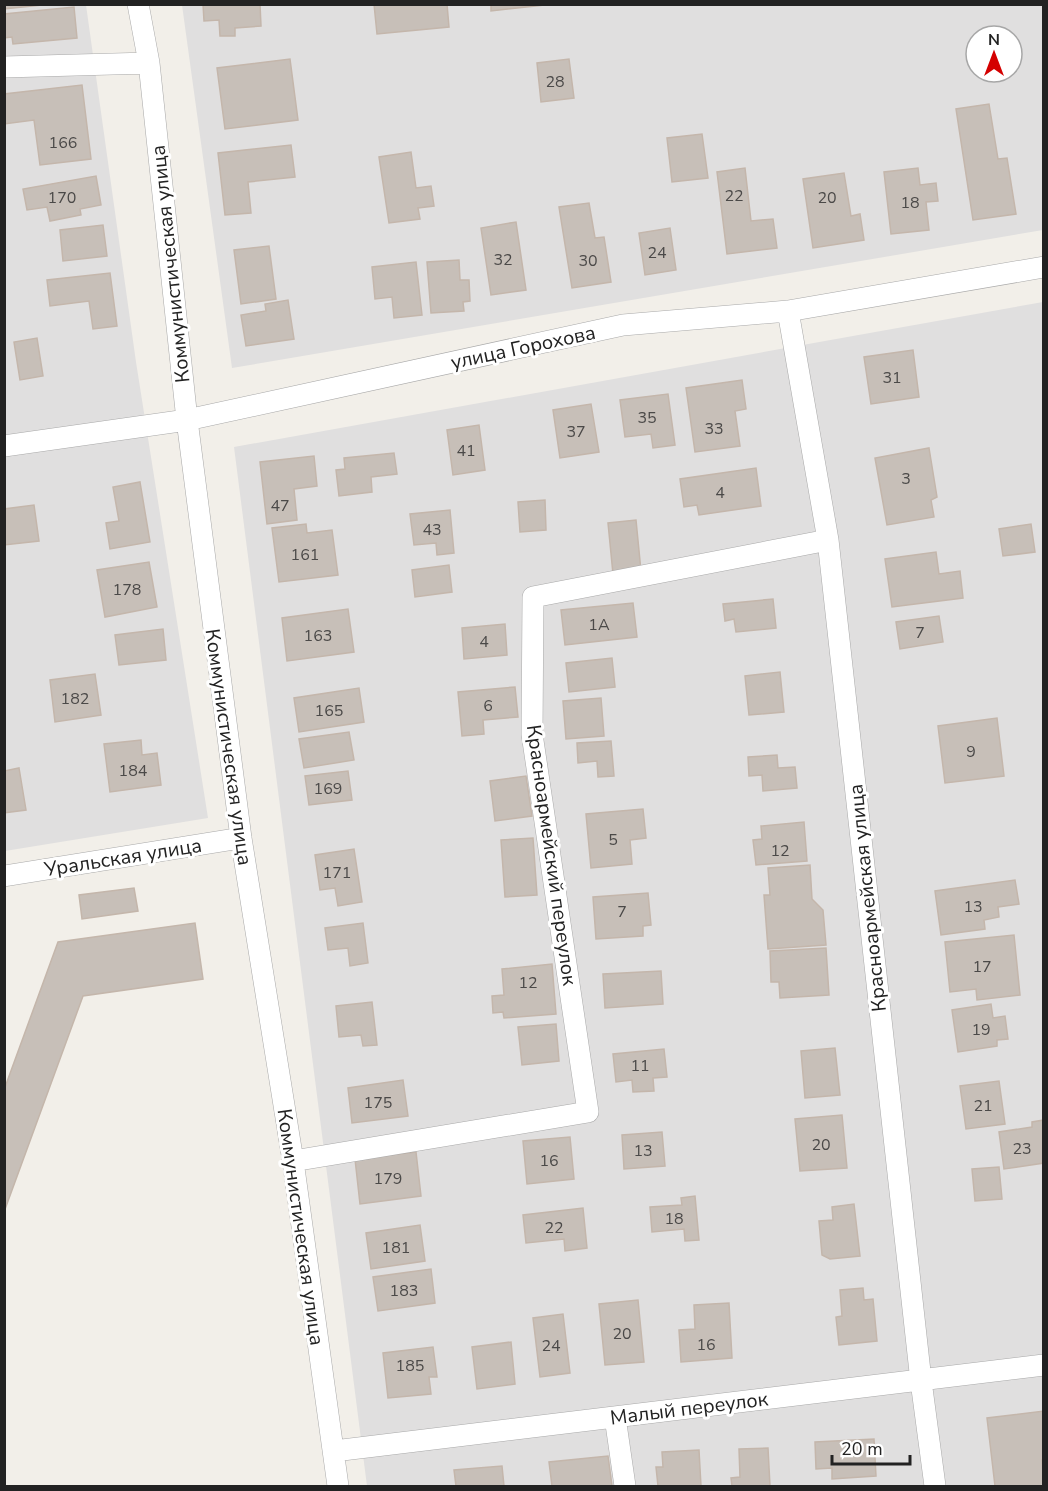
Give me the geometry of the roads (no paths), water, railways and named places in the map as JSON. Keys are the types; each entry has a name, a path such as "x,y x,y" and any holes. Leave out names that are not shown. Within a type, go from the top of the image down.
{"street":[{"name":"Коммунистическая улица","path":"138,4 149,63 187,420 241,838 293,1161 338,1486"},
{"path":"4,67 149,63"},
{"name":"улица Горохова","path":"4,446 187,420 623,326 788,311 1044,267"},
{"name":"Красноармейская улица","path":"788,311 828,540 921,1381 935,1486"},
{"name":"Красноармейский переулок","path":"293,1161 588,1112 532,734 533,597 828,540"},
{"name":"Уральская улица","path":"4,876 241,838"},
{"name":"Малый переулок","path":"334,1451 1044,1365"},
{"path":"615,1417 624,1486"}]}
